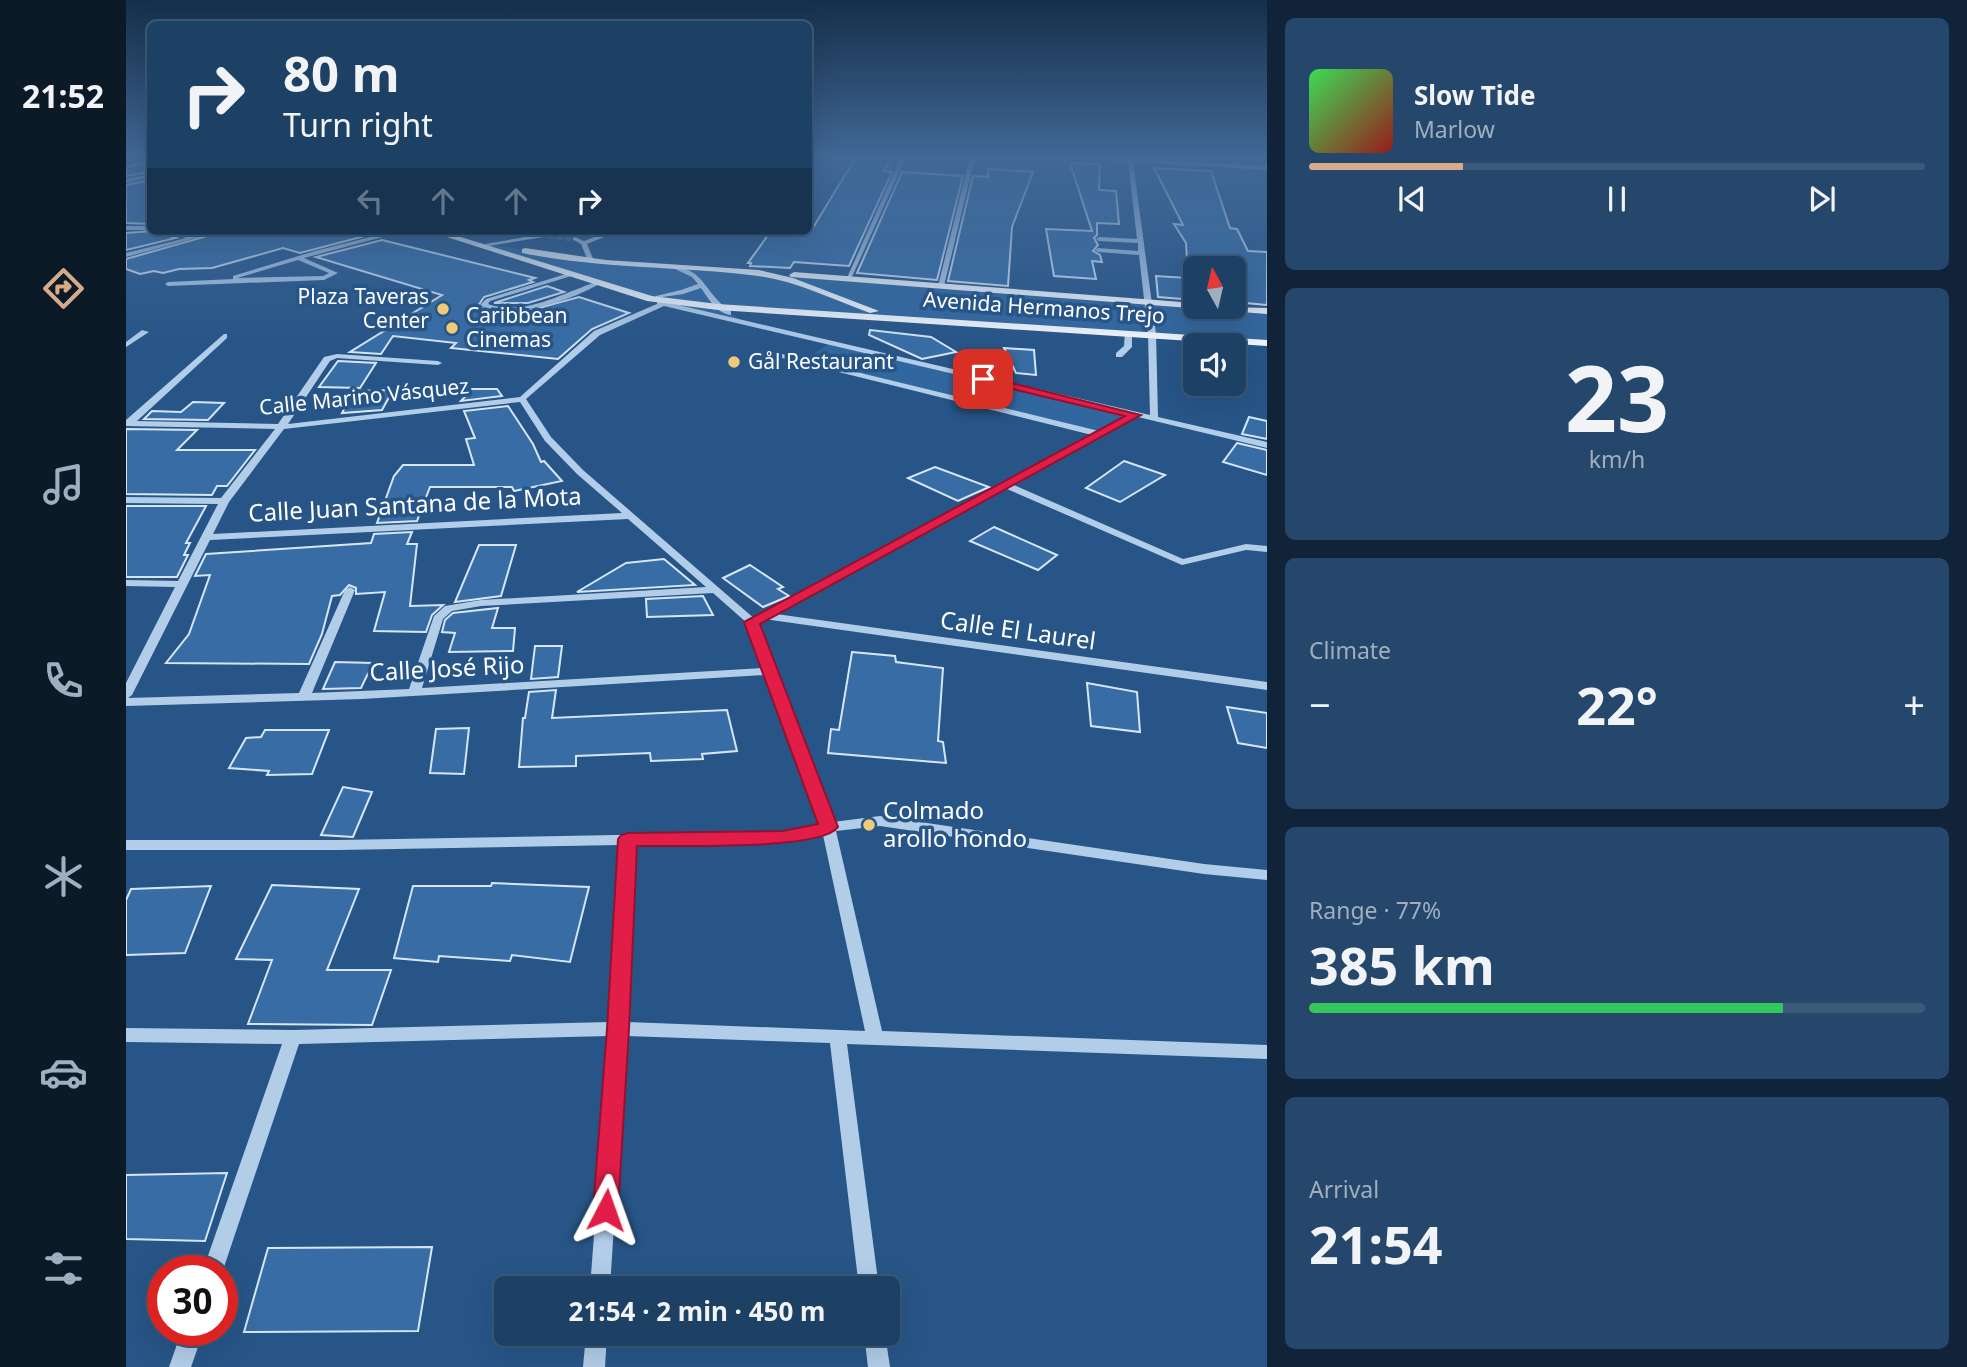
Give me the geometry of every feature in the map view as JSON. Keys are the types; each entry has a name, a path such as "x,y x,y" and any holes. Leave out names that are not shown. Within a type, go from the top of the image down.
{"main road":[{"name":"Avenida Hermanos Trejo","path":"444,235 666,303 1267,343"},
{"name":"Avenida Hermanos Trejo","path":"456,239 606,263 759,273 790,280 869,310 903,319"},
{"path":"569,275 606,263"},
{"path":"759,273 1183,305"},
{"path":"1246,309 1267,311"}],"street":[{"path":"848,279 875,221"},
{"path":"941,286 957,221"},
{"path":"1137,221 1152,334 1154,419"},
{"path":"126,228 147,228"},
{"path":"180,235 192,238"},
{"path":"126,255 204,235"},
{"path":"228,279 283,261 301,259 331,247 384,235"},
{"path":"488,244 548,235"},
{"path":"575,239 584,243 605,235"},
{"path":"331,247 348,236"},
{"path":"1099,239 1139,241"},
{"path":"584,243 591,261"},
{"path":"1098,250 1141,253"},
{"path":"168,284 228,279 250,281 324,278 335,273 301,259"},
{"path":"675,267 700,279 718,307 763,328"},
{"path":"569,275 488,300 484,305 499,312 517,310 598,283"},
{"path":"650,299 702,285"},
{"path":"874,1038 828,827 752,622 580,472 548,439 522,399 597,333 666,303 1267,445"},
{"path":"126,345 145,332"},
{"path":"1119,355 1128,346 1128,333"},
{"path":"128,423 224,336"},
{"path":"821,349 830,343"},
{"path":"773,353 1100,434"},
{"path":"803,361 812,355"},
{"path":"126,695 224,501 281,427 327,359 337,356 438,363"},
{"name":"Calle Marino Vásquez","path":"128,423 281,427 522,399"},
{"path":"752,622 1136,415"},
{"path":"1004,484 1182,562 1199,562 1248,545 1267,549"},
{"path":"126,500 224,501"},
{"name":"Calle Juan Santana de la Mota","path":"205,537 628,516"},
{"path":"126,583 182,584"},
{"path":"304,697 350,590"},
{"path":"414,692 438,618 449,608 481,603 715,590"},
{"name":"Calle El Laurel","path":"764,616 1267,686"},
{"name":"Calle José Rijo","path":"126,702 414,692 771,671"},
{"path":"126,845 338,845 783,837 810,834 828,827 880,821 1204,869 1267,875"},
{"path":"601,1276 628,839"},
{"path":"126,1035 293,1037 618,1029 1267,1052"},
{"path":"218,1255 293,1037"},
{"path":"838,1037 868,1276"},
{"path":"180,1367 187,1346"},
{"path":"594,1367 596,1346"},
{"path":"876,1346 879,1367"}],"shaded area":[{"path":"456,239 606,263 1183,305 1183,319 1246,319 1246,309 1267,311 1267,343 1246,342 1246,333 1183,333 1183,338 720,309 748,323 650,299"},
{"path":"830,343 1136,415 1099,434 804,360"}],"building":[{"path":"126,221 147,221 147,224 126,223"},
{"path":"817,221 870,221 849,266 794,262 790,268 750,266 751,263 748,263 768,235 812,235"},
{"path":"880,221 952,221 937,280 857,273"},
{"path":"962,221 1014,221 1008,286 948,281"},
{"path":"1089,221 1119,221 1119,224 1097,223 1097,235 1094,238 1098,245 1093,251 1100,255 1102,262 1092,261 1096,279 1054,276 1046,229 1092,231"},
{"path":"1181,221 1228,221 1230,228 1237,229 1248,251 1267,252 1267,305 1246,303 1246,256 1187,256 1186,243 1174,224 1183,225"},
{"path":"147,231 147,235 176,238 126,250 126,233"},
{"path":"211,235 365,236 300,253 283,248 212,268 179,269 163,273 154,271 140,274 126,269 126,259"},
{"path":"382,240 535,278 529,280 533,282 484,297 478,306 491,312 524,312 579,297 629,313 592,329 558,359 451,348 456,343 393,336 381,354 350,352 442,295 316,257"},
{"path":"1156,276 1183,278 1183,299 1158,297"},
{"path":"547,286 564,292 528,303 494,303"},
{"path":"870,330 931,337 956,352 922,359 869,335"},
{"path":"1004,348 1034,350 1036,375 1016,373"},
{"path":"338,361 376,363 360,388 319,387"},
{"path":"472,389 497,389 502,396 461,401"},
{"path":"393,390 382,410 342,413 353,391"},
{"path":"193,402 224,403 208,420 144,419 152,411 181,412"},
{"path":"508,406 533,444 541,462 544,461 562,481 514,491 512,487 430,487 417,521 377,523 394,476 403,465 474,465 466,439 475,438 464,411"},
{"path":"1249,417 1267,421 1267,439 1242,434"},
{"path":"126,429 197,430 177,450 255,450 227,486 217,486 212,495 126,494"},
{"path":"1237,443 1267,450 1267,475 1223,462"},
{"path":"1124,461 1165,475 1120,502 1086,488"},
{"path":"935,467 989,487 958,501 908,478"},
{"path":"126,506 206,506 186,543 190,543 184,555 188,555 177,577 126,577"},
{"path":"994,527 1057,555 1038,570 970,541"},
{"path":"412,532 407,544 417,544 410,606 443,605 432,615 426,632 374,631 385,592 356,594 356,588 349,585 340,595 332,596 322,634 309,664 166,663 189,634 210,575 195,576 206,554 371,543 374,534"},
{"path":"479,545 516,545 501,596 455,602"},
{"path":"664,559 695,585 577,592 626,563"},
{"path":"750,565 783,587 778,589 789,596 763,607 723,578"},
{"path":"703,596 713,615 647,617 646,599"},
{"path":"498,608 492,628 515,628 513,651 449,652 455,633 442,632 445,620 453,613"},
{"path":"535,646 562,646 558,677 531,679"},
{"path":"852,652 895,656 896,662 943,668 938,741 943,742 946,763 828,753 831,729 839,730"},
{"path":"335,662 373,663 361,688 323,689"},
{"path":"1087,683 1137,692 1140,732 1091,726"},
{"path":"556,690 552,718 727,710 737,751 702,754 703,759 651,761 650,753 576,756 576,766 519,767 523,718 529,692"},
{"path":"1227,707 1267,713 1267,748 1238,743"},
{"path":"469,728 464,774 430,773 436,729"},
{"path":"265,730 329,730 312,774 267,775 269,771 229,768 246,738 261,737"},
{"path":"343,787 372,792 353,837 321,835"},
{"path":"492,883 589,887 570,962 512,955 510,961 439,956 438,962 394,958 413,886 491,886"},
{"path":"272,885 359,889 327,970 391,970 372,1025 248,1024 272,960 236,959"},
{"path":"211,886 185,953 126,955 126,900 131,889"},
{"path":"227,1173 205,1241 126,1239 126,1175"},
{"path":"432,1247 418,1331 244,1332 268,1248"}],"tunnel":[{"path":"548,235 575,239"}],"place":[{"name":"Plaza Taveras Center","path":"443,309"},
{"name":"Caribbean Cinemas","path":"452,328"},
{"name":"Gål Restaurant","path":"734,362"},
{"name":"Colmado arollo hondo","path":"869,825"}],"route":[{"path":"606,1210 628,839 783,837 810,834 828,827 752,622 1136,415 983,379"}]}
